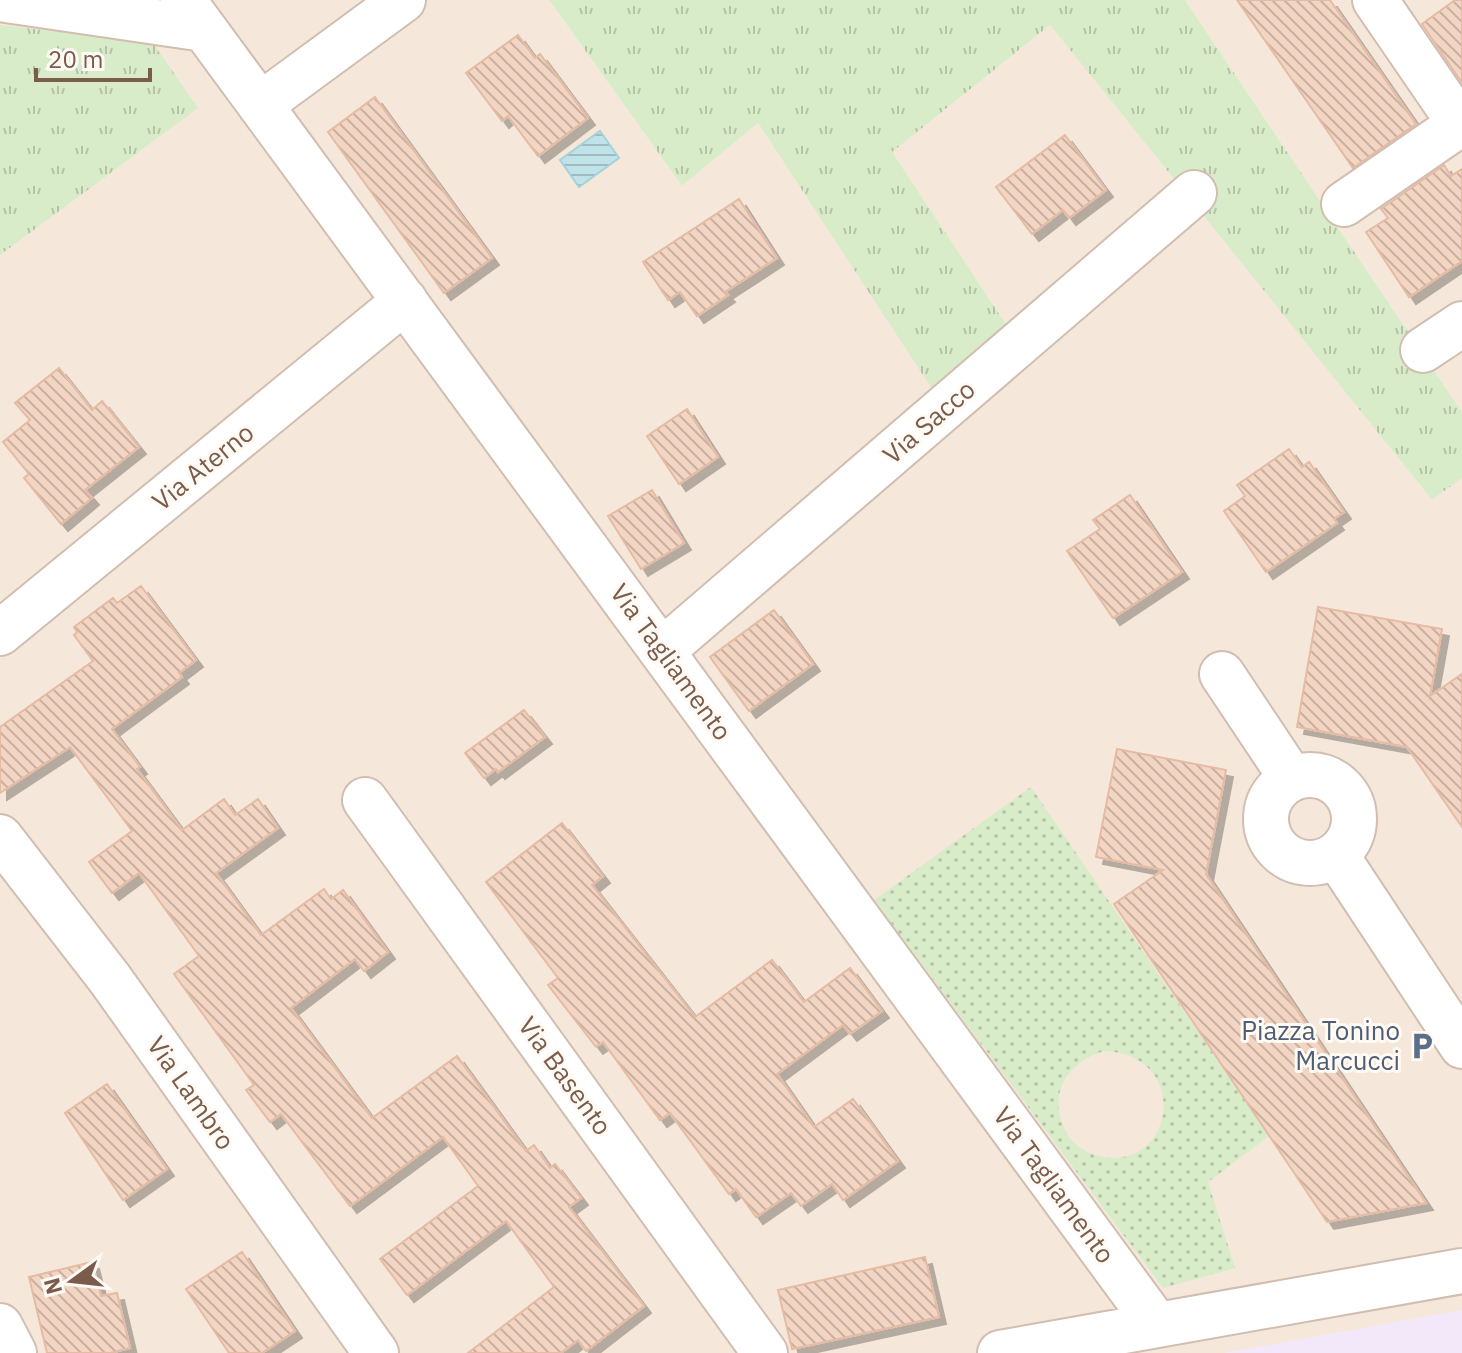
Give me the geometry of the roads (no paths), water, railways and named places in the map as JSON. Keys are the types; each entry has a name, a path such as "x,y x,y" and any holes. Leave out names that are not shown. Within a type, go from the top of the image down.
{"street":[{"path":"6,0 194,14"},
{"path":"260,105 403,0"},
{"path":"1344,204 1460,124 1375,0"},
{"name":"Via Tagliamento","path":"194,14 1157,1325"},
{"name":"Via Sacco","path":"663,650 1194,193"},
{"name":"Via Aterno","path":"0,633 405,301"},
{"path":"1423,350 1462,324"},
{"path":"1222,674 1292,779"},
{"path":"1320,775 1344,791 1355,818 1346,845 1336,855 1308,863 1281,852 1272,841 1267,827 1271,799 1292,779 1320,775"},
{"name":"Via Basento","path":"365,800 765,1353"},
{"name":"Via Lambro","path":"0,837 110,979 376,1353"},
{"path":"1336,855 1462,1046"},
{"path":"1000,1353 1462,1271"},
{"path":"0,1326 14,1353"}],"water":[{"path":"600,131 619,158 579,187 560,160"}],"place":[{"name":"Piazza Tonino Marcucci","path":"1422,1046"}]}
